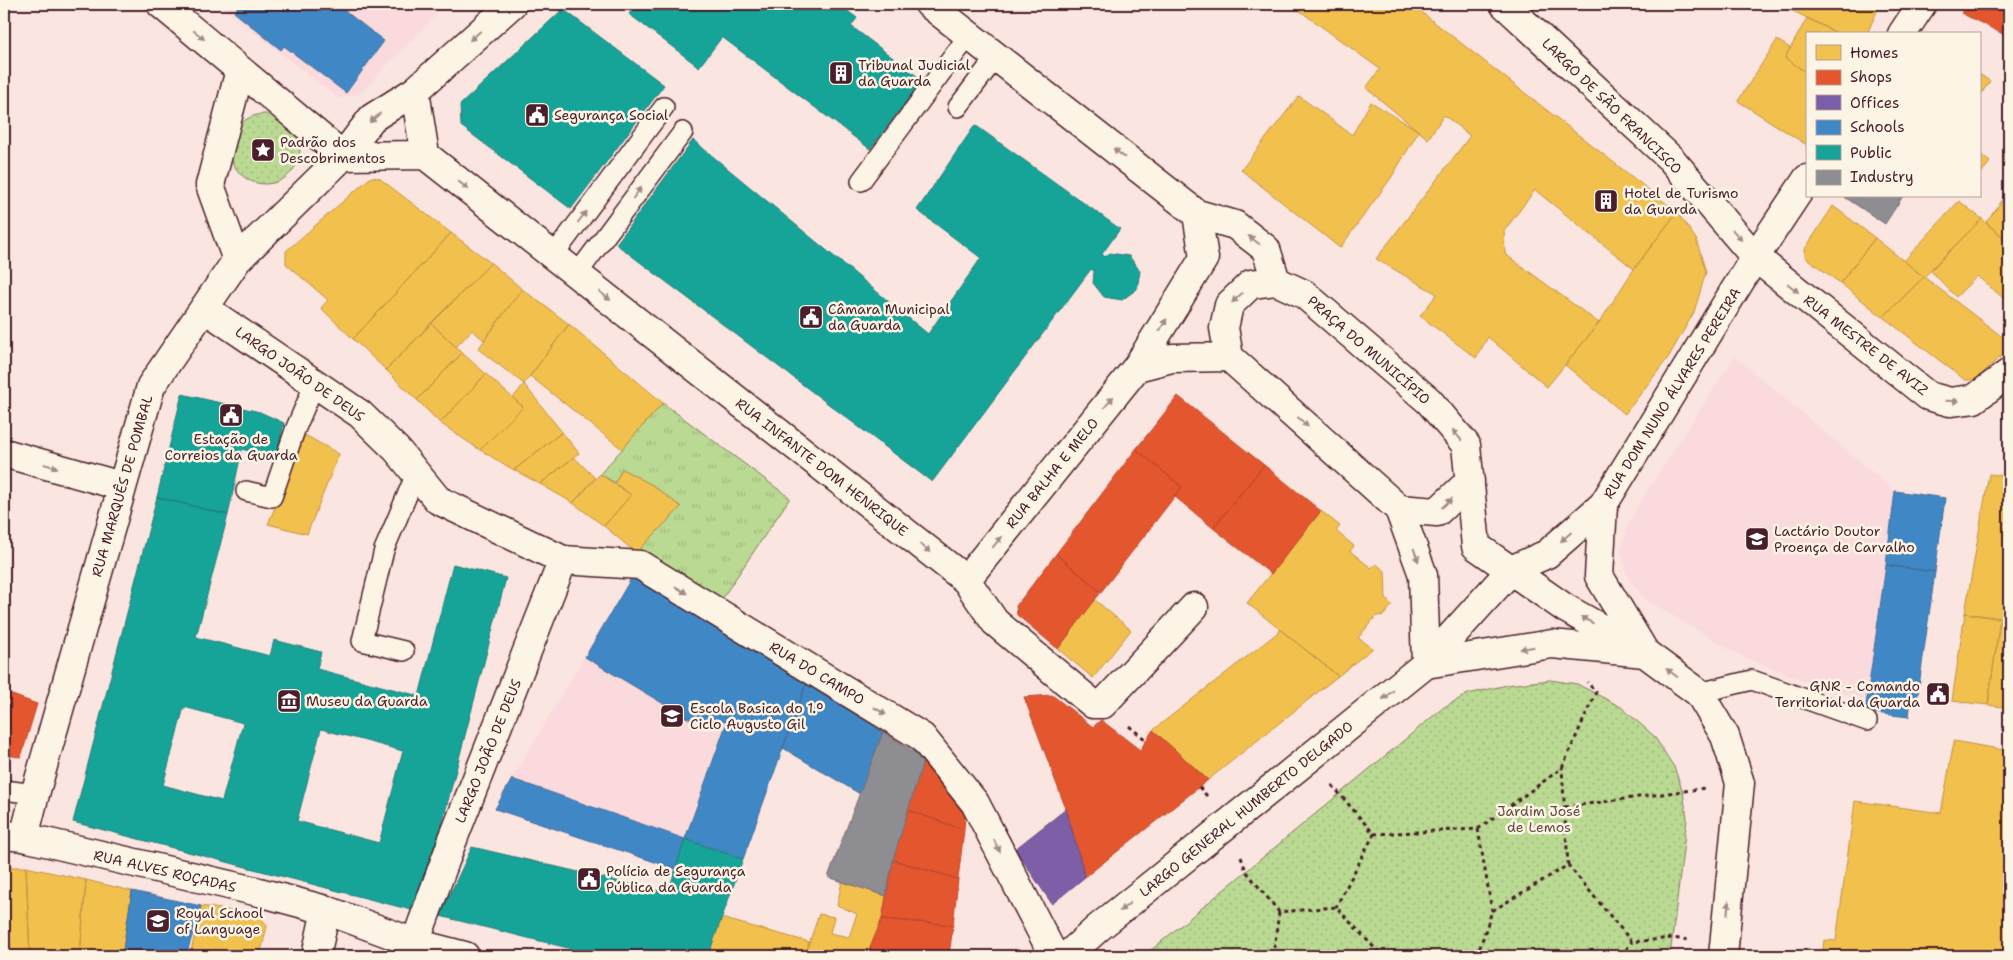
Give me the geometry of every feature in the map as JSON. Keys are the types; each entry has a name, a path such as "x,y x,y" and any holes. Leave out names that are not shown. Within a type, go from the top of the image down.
{"street":[{"path":"161,4 343,156 425,155 415,90"},
{"name":"RUA MARQUÊS DE POMBAL","path":"14,836 35,794 121,486 151,386 237,260 343,156 372,118 415,90 512,4"},
{"path":"929,4 1197,214 1235,226 1266,249 1276,281 1251,284 1228,305 1224,328 1229,356 1399,509 1423,575 1426,664 1552,644 1645,652"},
{"name":"LARGO DE SÃO FRANCISCO","path":"1504,4 1671,158 1756,257"},
{"path":"1903,32 1922,4"},
{"path":"237,260 210,185 240,70"},
{"name":"RUA INFANTE DOM HENRIQUE","path":"425,155 966,580 995,622 1093,704 1103,704 1194,607"},
{"name":"RUA DOM NUNO ÁLVARES PEREIRA","path":"1426,664 1511,570 1547,554 1603,505 1756,257 1806,181"},
{"path":"1138,367 1204,258 1197,214"},
{"name":"RUA MESTRE DE AVIZ","path":"1756,257 1928,396 1950,402 1974,399 2009,373"},
{"name":"PRAÇA DO MUNICÍPIO","path":"1276,281 1304,294 1429,401 1466,446 1476,546 1511,570"},
{"name":"LARGO JOÃO DE DEUS","path":"204,308 360,414 396,450 438,500 563,560 640,565"},
{"path":"1138,367 1172,358 1229,356"},
{"name":"RUA BALHA E MELO","path":"966,580 1138,367"},
{"path":"4,453 121,486"},
{"path":"1399,509 1437,512 1470,481"},
{"path":"1603,505 1599,576 1645,652"},
{"name":"LARGO JOÃO DE DEUS","path":"415,943 453,839 563,560"},
{"name":"RUA DO CAMPO","path":"640,565 922,737 975,803 1054,956"},
{"path":"1511,570 1565,608 1645,652 1699,693 1726,736 1740,783 1724,950"},
{"name":"LARGO GENERAL HUMBERTO DELGADO","path":"1067,956 1098,928 1426,664"},
{"name":"RUA ALVES ROÇADAS","path":"14,836 259,892 326,910 415,943 465,956"},
{"path":"316,956 326,910"}],"lane":[{"path":"861,181 969,35"},
{"path":"958,107 996,56"},
{"path":"553,256 664,107"},
{"path":"577,274 683,132"},
{"path":"246,491 272,497 295,430 315,383"},
{"path":"404,651 362,641 384,550 416,474"},
{"path":"1699,693 1752,680 1867,721"},
{"path":"4,790 35,794"}],"path":[{"path":"1583,678 1596,692 1562,768 1568,865 1632,942"},
{"path":"1312,756 1338,794 1374,834"},
{"path":"1374,834 1478,829 1562,768"},
{"path":"1565,807 1740,783"},
{"path":"1199,787 1229,823 1246,871 1279,912 1273,956"},
{"path":"1478,829 1492,911 1478,956"},
{"path":"1336,907 1374,834"},
{"path":"1492,911 1568,865"},
{"path":"1279,912 1336,907"},
{"path":"1336,907 1382,956"},
{"path":"1621,956 1632,942 1672,938 1724,950"}],"shaded area":[{"path":"218,4 428,4 437,14 359,94 338,98"},
{"name":"Lactário Doutor Proença de Carvalho","path":"1735,357 1895,491 1867,699 1826,690 1739,655 1645,599 1628,578 1621,551 1627,526 1643,497"},
{"name":"Escola Basica do 1.º Ciclo Augusto Gil","path":"632,577 806,684 743,859 512,779"}],"green space":[{"path":"265,114 278,117 290,124 297,136 300,149 297,162 290,174 278,181 265,184 252,181 240,174 233,162 230,149 233,136 240,124 252,117"},
{"path":"663,403 790,498 719,603 636,553 681,507 652,485 622,469 615,483 600,474"},
{"name":"Jardim José de Lemos","path":"1550,680 1577,684 1621,707 1654,736 1674,767 1683,792 1687,818 1670,956 1144,956 1444,707 1468,694 1507,685"}],"building: Homes":[{"name":"Hotel de Turismo da Guarda","path":"1299,4 1411,4 1677,212 1634,269 1535,190 1504,231 1505,254 1599,323 1547,387 1488,337 1476,358 1420,316 1437,294 1376,259 1470,136 1444,115 1428,139 1366,88 1380,69 1296,8"},
{"path":"1779,4 1880,4 1868,32 1835,32"},
{"path":"1807,18 1835,32 1806,32 1806,72 1785,58"},
{"path":"1777,40 1790,48 1785,58 1806,72 1806,144 1738,101"},
{"path":"1980,75 1990,81 1980,96"},
{"path":"1299,96 1352,135 1371,102 1419,131 1391,178 1340,248 1241,170"},
{"path":"1980,154 1990,162 1980,175"},
{"path":"371,177 379,178 451,233 353,339 321,308 328,300 286,264 286,251"},
{"path":"2009,191 2009,242 1986,223"},
{"path":"1959,201 1982,219 1924,277 1904,261"},
{"path":"1833,206 1875,238 1840,283 1805,257 1805,249"},
{"path":"1677,212 1696,239 1706,272 1694,312 1668,358 1625,414 1565,365 1599,323 1634,269"},
{"path":"1982,219 2009,242 2009,303 1977,276 1956,297 1930,270"},
{"path":"451,233 491,263 386,370 353,339"},
{"path":"1875,238 1924,277 1883,317 1840,283"},
{"path":"491,263 522,289 484,340 472,330 456,347 431,323"},
{"path":"1924,277 2009,342 2009,349 1975,380 1965,380 1883,317"},
{"path":"522,289 569,324 524,384 478,349"},
{"path":"431,323 462,353 417,400 386,370"},
{"path":"569,324 663,403 622,449 530,376"},
{"path":"462,353 486,374 440,423 417,400"},
{"path":"486,374 523,407 480,450 440,423"},
{"path":"524,384 562,432 514,470 480,450 523,407 513,398"},
{"path":"562,432 579,453 540,484 514,470"},
{"path":"305,435 339,454 307,534 268,524"},
{"path":"574,457 595,478 573,503 540,484"},
{"path":"622,469 652,485 681,507 636,553 604,526 631,495 615,483"},
{"path":"600,474 631,495 604,526 573,503"},
{"path":"1989,474 2009,476 2009,619 1965,613"},
{"path":"1321,511 1340,526 1336,531 1354,546 1350,551 1371,568 1376,564 1385,571 1386,599 1392,605 1384,615 1376,616 1358,638 1373,648 1338,676 1247,603"},
{"path":"1095,600 1131,630 1093,678 1058,649"},
{"path":"1965,613 2000,619 1988,705 1952,701"},
{"path":"2000,619 2009,620 2009,708 1988,705"},
{"path":"1281,630 1338,676 1208,780 1153,730"},
{"path":"1954,741 2009,751 2009,956 1822,956 1824,940 1836,941 1855,801 1941,813"},
{"path":"4,867 26,867 30,956 4,956"},
{"path":"26,867 86,880 80,956 30,956"},
{"path":"86,880 132,891 122,956 80,956"},
{"path":"842,882 886,896 882,919 868,956 805,956 819,914 834,917 830,933 849,937 857,914 837,905"},
{"path":"201,906 259,915 267,926 260,956 190,956"},
{"path":"721,918 809,942 805,956 708,956"},
{"path":"869,950 888,956 868,956"}],"building: Shops":[{"path":"1967,4 2009,4 2009,37 1961,13"},
{"path":"1178,396 1264,465 1213,528 1174,496 1182,487 1136,449"},
{"path":"1136,449 1182,487 1101,592 1056,554"},
{"path":"1264,465 1321,511 1271,574 1213,528"},
{"path":"1056,554 1101,592 1058,649 1017,615 1016,606"},
{"path":"4,692 37,704 21,757 4,755"},
{"path":"1052,695 1093,727 1101,720 1140,750 1153,730 1208,780 1085,877 1066,809 1024,697"},
{"path":"924,758 966,801 964,830 908,810"},
{"path":"908,810 964,830 958,879 893,860"},
{"path":"893,860 958,879 953,925 882,919"},
{"path":"882,919 953,925 949,956 888,956 869,950"}],"building: Offices":[{"path":"1066,809 1085,877 1052,904 1015,849"}],"building: Schools":[{"path":"234,4 336,4 384,41 346,93 284,46 281,50 234,12 238,7"},
{"path":"1895,491 1945,498 1935,572 1886,565"},
{"path":"1886,565 1935,572 1917,700 1911,699 1909,717 1865,712"},
{"path":"632,577 806,684 743,859 685,839 727,722 689,719 585,657"},
{"path":"806,684 883,732 860,794 783,748"},
{"path":"512,779 685,839 676,869 495,809"},
{"path":"132,891 201,906 186,956 122,956"}],"building: Public":[{"name":"Tribunal Judicial da Guarda","path":"637,4 838,4 857,18 851,26 922,80 870,149 722,37 699,67 629,14"},
{"path":"563,9 664,85 571,209 461,126 460,105"},
{"name":"Câmara Municipal da Guarda","path":"975,125 1120,229 1102,254 1105,257 1110,253 1129,256 1140,271 1137,289 1122,300 1104,297 1093,283 1094,271 1091,269 932,482 616,244 693,140 928,334 981,258 917,210"},
{"path":"182,394 260,412 284,423 275,460 242,449 228,515 157,497"},
{"name":"Museu da Guarda","path":"157,497 228,515 196,637 270,656 274,640 321,652 317,669 419,696 453,564 506,578 419,912 73,822","holes":["184,707 243,723 222,801 163,785","321,729 403,751 379,843 297,821"]},
{"path":"685,839 743,859 708,956 600,956 440,916 472,847 668,893"}],"building: Industry":[{"path":"1846,198 1902,198 1885,224"},
{"path":"883,732 924,758 893,860 886,896 828,877"}],"place":[{"name":"Tribunal Judicial da Guarda","path":"841,73"},
{"name":"Segurança Social","path":"537,115"},
{"name":"Padrão dos Descobrimentos","path":"263,150"},
{"name":"Hotel de Turismo da Guarda","path":"1606,201"},
{"name":"Câmara Municipal da Guarda","path":"811,317"},
{"name":"Estação de Correios da Guarda","path":"231,415"},
{"name":"Lactário Doutor Proença de Carvalho","path":"1757,539"},
{"name":"GNR - Comando Territorial da Guarda","path":"1938,694"},
{"name":"Museu da Guarda","path":"289,701"},
{"name":"Escola Basica do 1.º Ciclo Augusto Gil","path":"672,716"},
{"name":"Polícia de Segurança Pública da Guarda","path":"589,879"},
{"name":"Royal School of Language","path":"158,921"}]}
